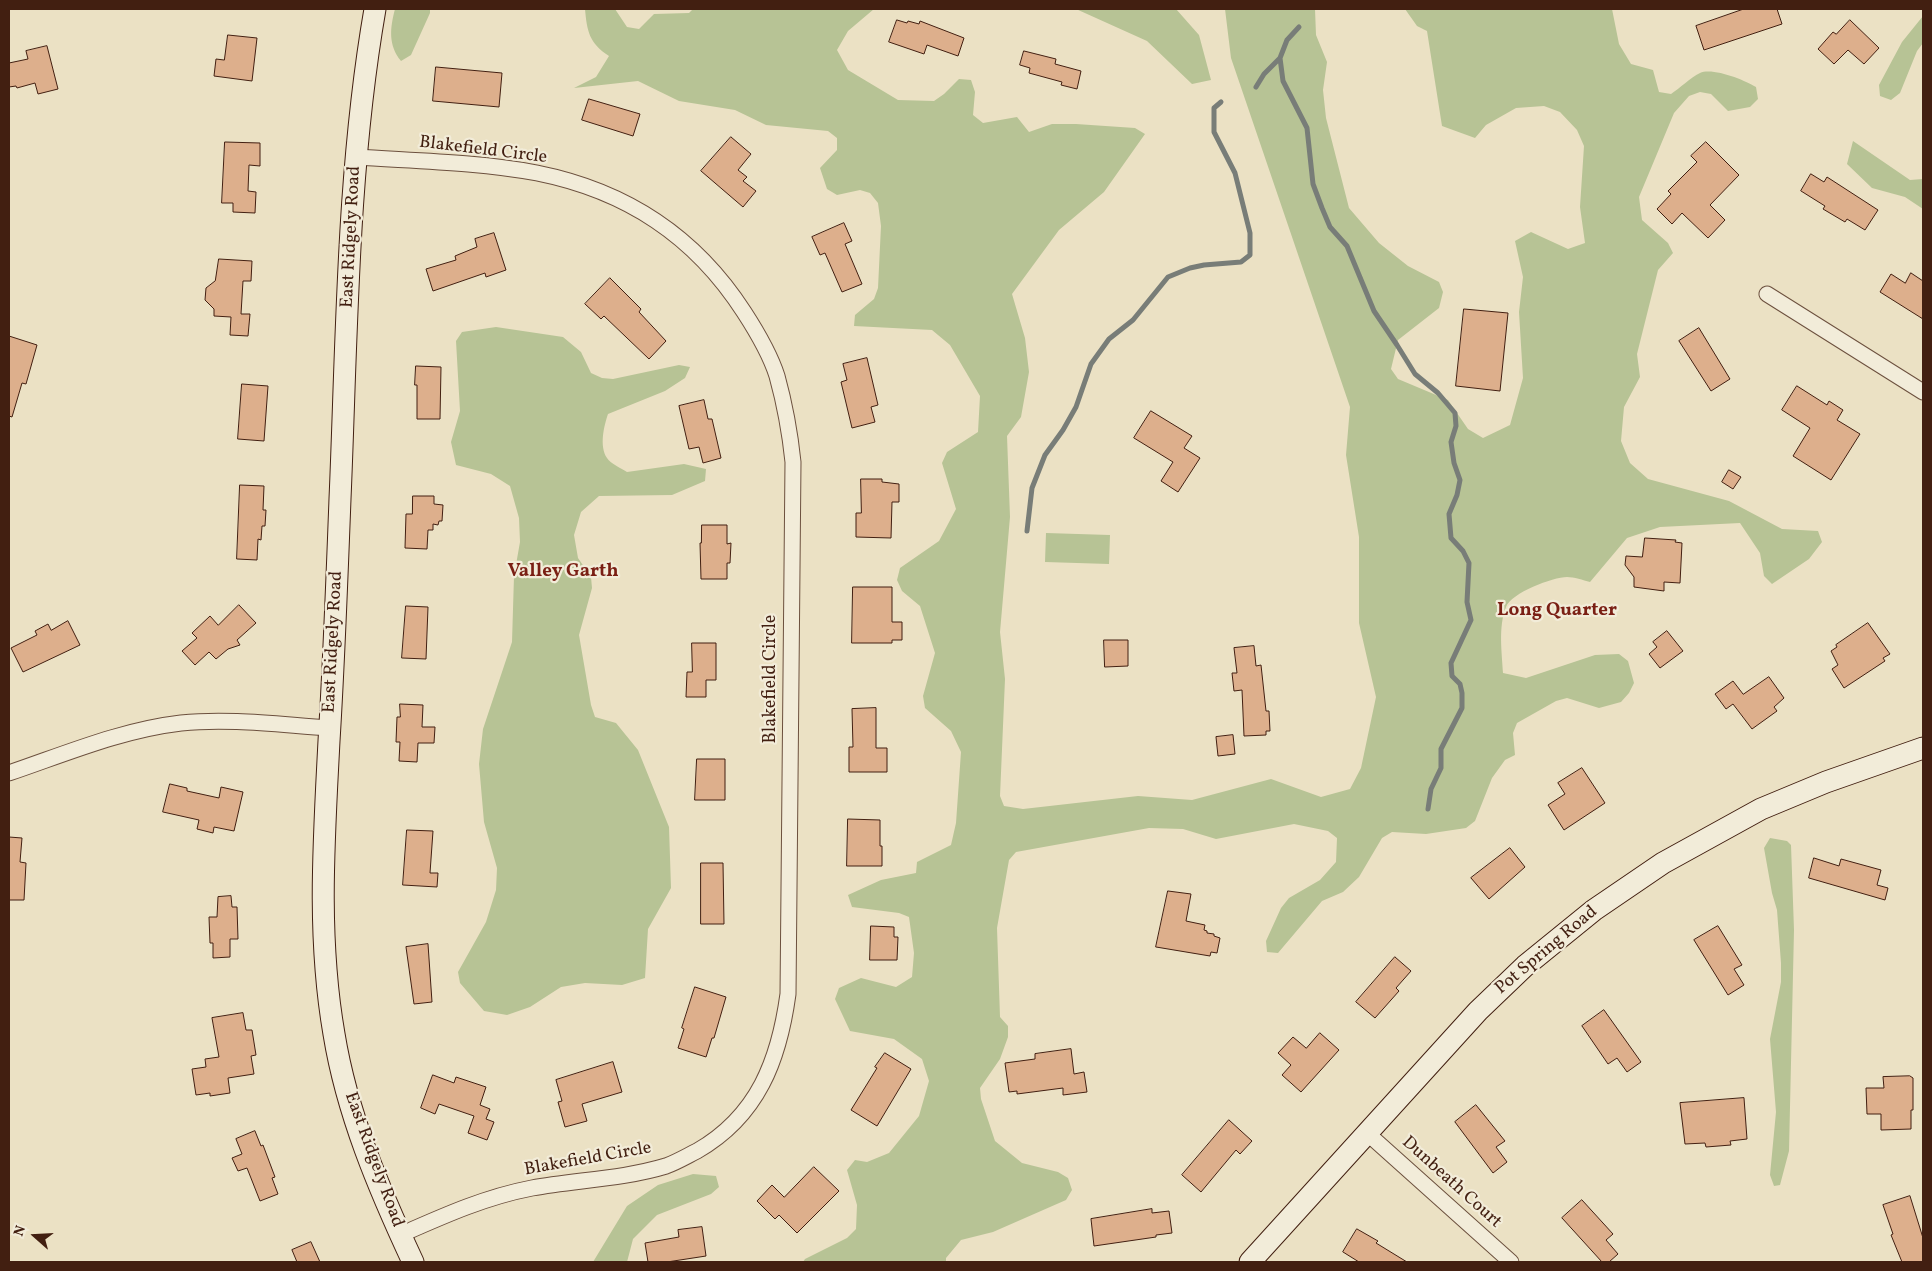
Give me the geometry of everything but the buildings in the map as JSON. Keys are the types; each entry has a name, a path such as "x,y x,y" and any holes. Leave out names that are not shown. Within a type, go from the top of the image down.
{"street":[{"name":"East Ridgely Road","path":"376,9 363,87 356,157 322,908 329,1007 342,1072 355,1122 373,1170 413,1262"},
{"name":"Blakefield Circle","path":"356,157 497,168 538,174 582,185 624,201 662,224 699,254 731,292 757,332 776,375 788,422 793,462 788,994 783,1031 772,1064 757,1094 736,1120 715,1140 668,1165 639,1172 532,1188 506,1194 466,1206 400,1235"},
{"path":"1767,294 1923,392"},
{"path":"9,773 142,729 182,723 231,722 330,728"},
{"name":"Pot Spring Road","path":"1250,1262 1453,1037 1502,987 1548,947 1619,892 1687,849 1768,806 1826,782 1923,748"},
{"name":"Dunbeath Court","path":"1367,1132 1512,1262"}],"green space":[{"path":"395,9 430,9 430,13 411,55 401,61 394,49 391,36"},
{"path":"585,9 615,9 627,27 639,29 654,14 689,13 693,9 874,9 848,31 837,50 848,70 898,100 934,101 959,79 971,80 975,92 973,115 983,123 1017,117 1029,132 1052,124 1076,124 1135,128 1145,134 1104,192 1059,230 1012,294 1025,338 1029,372 1021,417 1007,436 1010,517 1000,632 1005,679 1000,796 1004,806 1023,809 1138,796 1192,800 1271,779 1321,797 1350,789 1361,768 1376,697 1359,623 1359,537 1346,455 1350,407 1231,58 1225,9 1315,9 1316,35 1327,62 1323,90 1326,118 1349,208 1379,243 1408,266 1439,282 1443,292 1439,308 1398,340 1391,369 1398,379 1448,400 1468,429 1483,438 1510,425 1523,378 1519,312 1523,277 1515,241 1531,232 1568,249 1585,243 1580,207 1584,146 1577,130 1560,112 1544,106 1516,108 1486,125 1475,138 1442,126 1427,31 1417,26 1405,9 1612,9 1619,44 1631,64 1653,70 1659,92 1671,94 1696,75 1705,72 1728,75 1756,87 1758,99 1750,107 1728,111 1711,94 1700,92 1689,96 1674,113 1639,197 1642,220 1668,243 1673,253 1658,270 1637,354 1640,377 1624,407 1621,441 1630,463 1648,479 1729,501 1782,529 1818,531 1822,542 1809,559 1772,584 1764,576 1760,553 1740,523 1660,527 1627,538 1590,582 1567,577 1561,578 1533,587 1516,596 1506,607 1502,623 1503,673 1526,678 1595,655 1619,654 1628,661 1634,683 1629,693 1621,702 1599,708 1567,698 1556,701 1517,723 1513,733 1515,755 1505,760 1492,778 1475,821 1466,828 1426,834 1392,832 1382,838 1359,877 1343,892 1322,901 1278,953 1267,952 1266,941 1281,908 1289,898 1320,880 1336,862 1337,838 1328,831 1294,824 1216,839 1183,829 1149,828 1016,852 1009,860 997,928 1000,1017 1008,1026 1008,1037 1000,1059 980,1088 981,1099 995,1141 1022,1163 1058,1172 1068,1178 1072,1190 1066,1200 993,1232 961,1240 946,1258 946,1262 803,1262 805,1259 847,1238 856,1229 857,1205 847,1170 855,1160 867,1162 889,1153 919,1116 929,1081 922,1059 894,1039 850,1031 835,999 839,988 861,978 896,987 912,977 914,953 909,917 899,913 852,907 848,895 881,880 916,873 917,862 951,845 956,823 961,752 951,731 925,708 923,696 935,653 920,606 902,591 897,580 900,568 939,541 956,509 942,463 947,452 978,432 980,396 950,345 932,330 854,326 855,315 874,299 878,288 881,226 878,203 870,193 860,190 837,195 827,189 820,168 837,150 837,138 828,131 766,125 735,110 679,101 638,81 574,88 596,77 609,56 597,46 590,36"},
{"path":"1076,9 1176,9 1199,35 1211,80 1192,84 1147,41"},
{"path":"1923,16 1923,43 1917,51 1900,93 1891,100 1880,96 1879,85 1902,42"},
{"path":"1853,141 1910,180 1923,179 1923,209 1905,197 1872,188 1847,164"},
{"path":"496,327 563,337 581,352 591,373 602,378 613,379 679,365 690,367 685,378 665,391 608,414 604,430 603,448 609,460 627,472 684,464 706,469 705,481 672,495 599,496 581,512 574,535 578,558 591,577 592,588 579,635 591,705 595,717 616,723 638,750 669,827 671,888 648,929 645,978 622,985 585,983 561,987 530,1007 507,1015 484,1011 460,983 458,972 486,922 496,890 497,868 484,822 479,764 483,729 512,642 514,576 520,542 519,518 510,486 491,474 456,465 451,442 460,411 456,341 462,332"},
{"path":"1046,533 1110,535 1109,564 1045,562"},
{"path":"1770,838 1787,841 1791,845 1794,930 1789,1151 1780,1185 1774,1186 1770,1175 1776,1112 1770,1039 1781,982 1781,963 1777,910 1764,848"},
{"path":"693,1174 716,1176 719,1187 711,1194 657,1215 633,1239 627,1262 593,1262 627,1206 658,1185"}],"waterway":[{"path":"1299,27 1287,40 1280,58 1283,81 1307,128 1313,184 1322,208 1330,227 1347,246 1374,311 1415,374 1438,393 1455,413 1456,426 1451,442 1454,463 1460,480 1457,495 1449,514 1451,538 1463,551 1469,563 1467,602 1471,620 1451,663 1452,676 1460,684 1462,708 1441,749 1441,768 1431,789 1428,809"},
{"path":"1256,87 1264,74 1280,58"},
{"path":"1027,531 1032,488 1045,455 1063,430 1076,407 1091,364 1109,339 1133,320 1168,277 1190,268 1204,265 1241,262 1250,255 1250,233 1235,173 1214,132 1214,108 1221,102"}],"district":[{"name":"Valley Garth","path":"563,573"},
{"name":"Long Quarter","path":"1557,612"}]}
